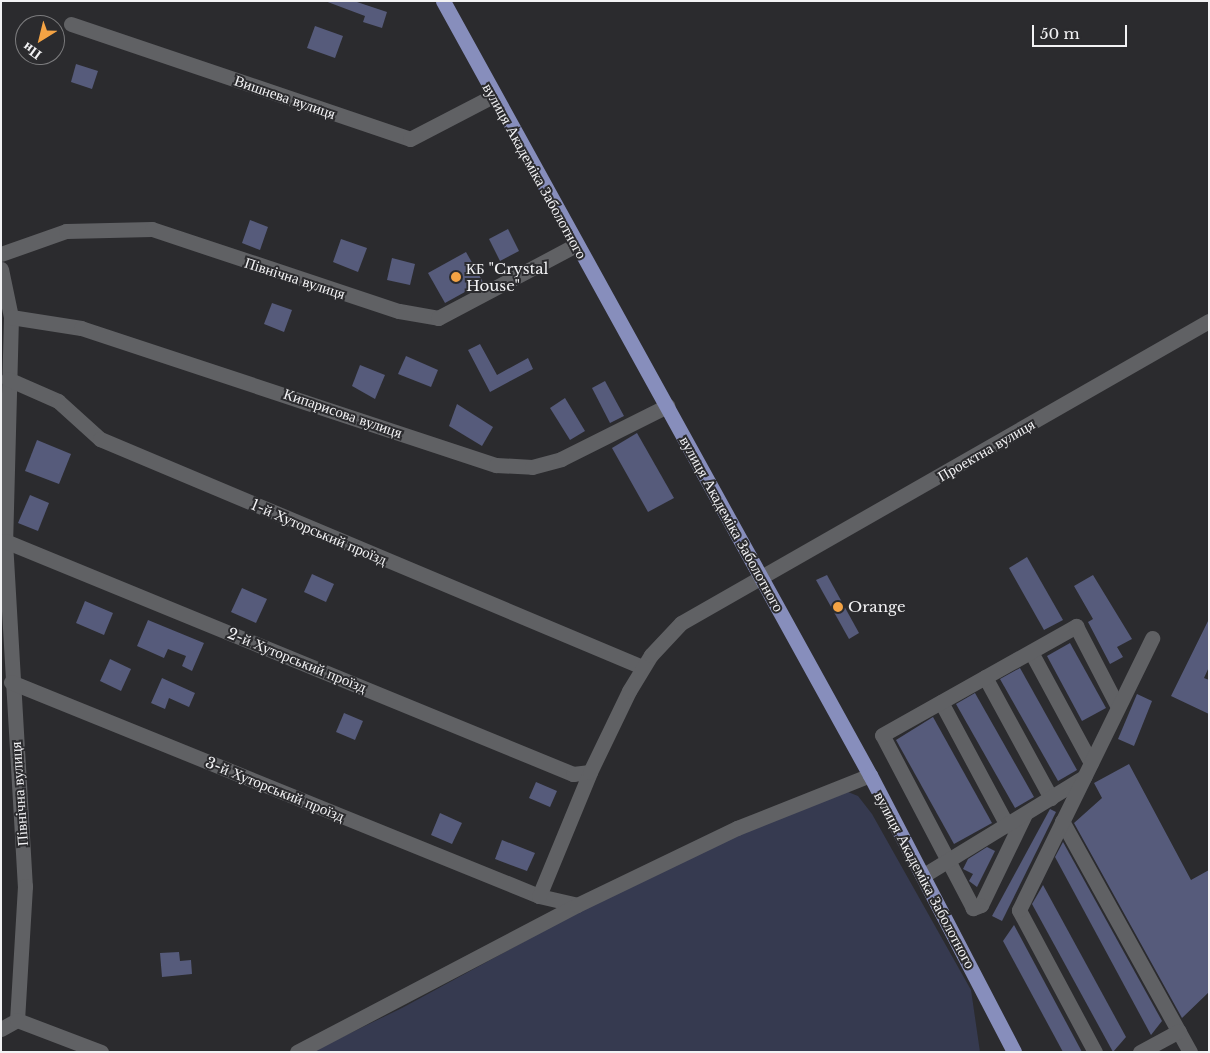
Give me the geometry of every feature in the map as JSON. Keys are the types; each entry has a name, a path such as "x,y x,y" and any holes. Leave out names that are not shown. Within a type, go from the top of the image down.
{"main road":[{"name":"вулиця Академіка Заболотного","path":"443,1 493,96 667,406 870,775 924,875 1014,1052"}],"street":[{"name":"Вишнева вулиця","path":"71,24 410,139 493,96"},
{"name":"Північна вулиця","path":"1,254 66,231 152,229 399,311 438,318 576,245"},
{"name":"Північна вулиця","path":"1,269 11,317 5,541 11,682 25,886 17,1020"},
{"name":"Кипарисова вулиця","path":"11,317 81,328 496,465 532,467 561,459 667,406"},
{"name":"Проектна вулиця","path":"539,896 590,772 642,667 681,623 1209,321"},
{"name":"1-й Хуторський проїзд","path":"8,379 58,401 100,439 642,667"},
{"name":"2-й Хуторський проїзд","path":"5,541 573,774 590,772"},
{"path":"1025,814 978,908 972,906 882,735 1076,626 1118,707"},
{"path":"1095,1052 1019,910 1152,638"},
{"path":"1031,652 1088,770"},
{"path":"985,677 1051,798"},
{"name":"3-й Хуторський проїзд","path":"11,682 539,896 577,905"},
{"path":"941,702 1007,825"},
{"path":"924,875 1051,798 1088,770"},
{"path":"297,1052 577,905 737,828 870,775"},
{"path":"1062,821 1190,1052"},
{"path":"1,1029 17,1020 101,1052"},
{"path":"1140,1052 1178,1031"}],"shaded area":[{"path":"848,792 858,796 872,814 971,990 980,1052 311,1052 402,1008 619,890 738,834"}],"building":[{"path":"325,1 354,1 387,12 382,28 363,22 365,16"},
{"path":"315,26 343,36 335,58 307,48"},
{"path":"76,64 98,71 92,89 71,82"},
{"path":"250,220 268,227 260,250 242,243"},
{"path":"508,229 519,251 500,261 489,239"},
{"path":"341,239 367,248 358,272 333,262"},
{"name":"КБ \"Crystal House\"","path":"466,252 483,282 445,303 428,273"},
{"path":"392,258 415,264 410,285 387,280"},
{"path":"272,303 292,310 284,332 264,324"},
{"path":"480,344 497,375 528,358 533,369 490,392 468,350"},
{"path":"406,356 438,370 431,387 398,374"},
{"path":"360,365 385,375 375,399 352,386"},
{"path":"605,381 624,416 610,423 592,388"},
{"path":"565,398 585,431 570,440 550,408"},
{"path":"457,404 493,427 482,446 449,426"},
{"path":"637,433 674,498 648,512 612,448"},
{"path":"37,440 71,454 59,484 25,471"},
{"path":"30,495 49,503 38,531 18,523"},
{"path":"1027,557 1063,620 1044,630 1009,568"},
{"path":"312,574 334,584 326,602 304,592"},
{"name":"Orange","path":"827,575 859,633 849,639 816,580"},
{"path":"1093,575 1132,639 1117,647 1123,657 1110,664 1088,622 1093,619 1074,586"},
{"path":"242,588 267,599 256,623 231,612"},
{"path":"85,601 113,613 104,635 76,623"},
{"path":"1209,619 1209,667 1204,678 1209,680 1209,714 1171,696"},
{"path":"148,620 204,643 192,671 182,666 186,656 168,649 164,658 137,646"},
{"path":"1070,643 1106,708 1082,721 1047,656"},
{"path":"110,659 131,669 121,691 100,681"},
{"path":"1020,668 1077,770 1058,781 1000,679"},
{"path":"162,678 195,693 189,707 169,698 165,709 151,703"},
{"path":"975,693 1034,797 1015,808 956,704"},
{"path":"1137,694 1152,701 1134,746 1118,739"},
{"path":"344,713 363,721 355,740 336,732"},
{"path":"933,717 992,823 954,844 896,740"},
{"path":"1129,764 1191,880 1209,870 1209,992 1182,1018 1074,823 1102,798 1094,783"},
{"path":"536,782 557,791 550,807 529,798"},
{"path":"1050,809 1056,812 1002,921 992,916"},
{"path":"440,813 462,823 452,844 431,835"},
{"path":"502,840 535,853 527,871 495,859"},
{"path":"1063,842 1162,1021 1151,1035 1055,857"},
{"path":"987,847 995,851 977,887 969,881 973,874 963,869 968,859"},
{"path":"1043,885 1126,1037 1113,1052 1032,904"},
{"path":"1014,925 1082,1052 1063,1052 1003,941"},
{"path":"179,952 180,961 191,960 192,974 162,977 160,953"}],"place":[{"name":"КБ \"Crystal House\"","path":"456,277"},
{"name":"Orange","path":"838,607"}]}
